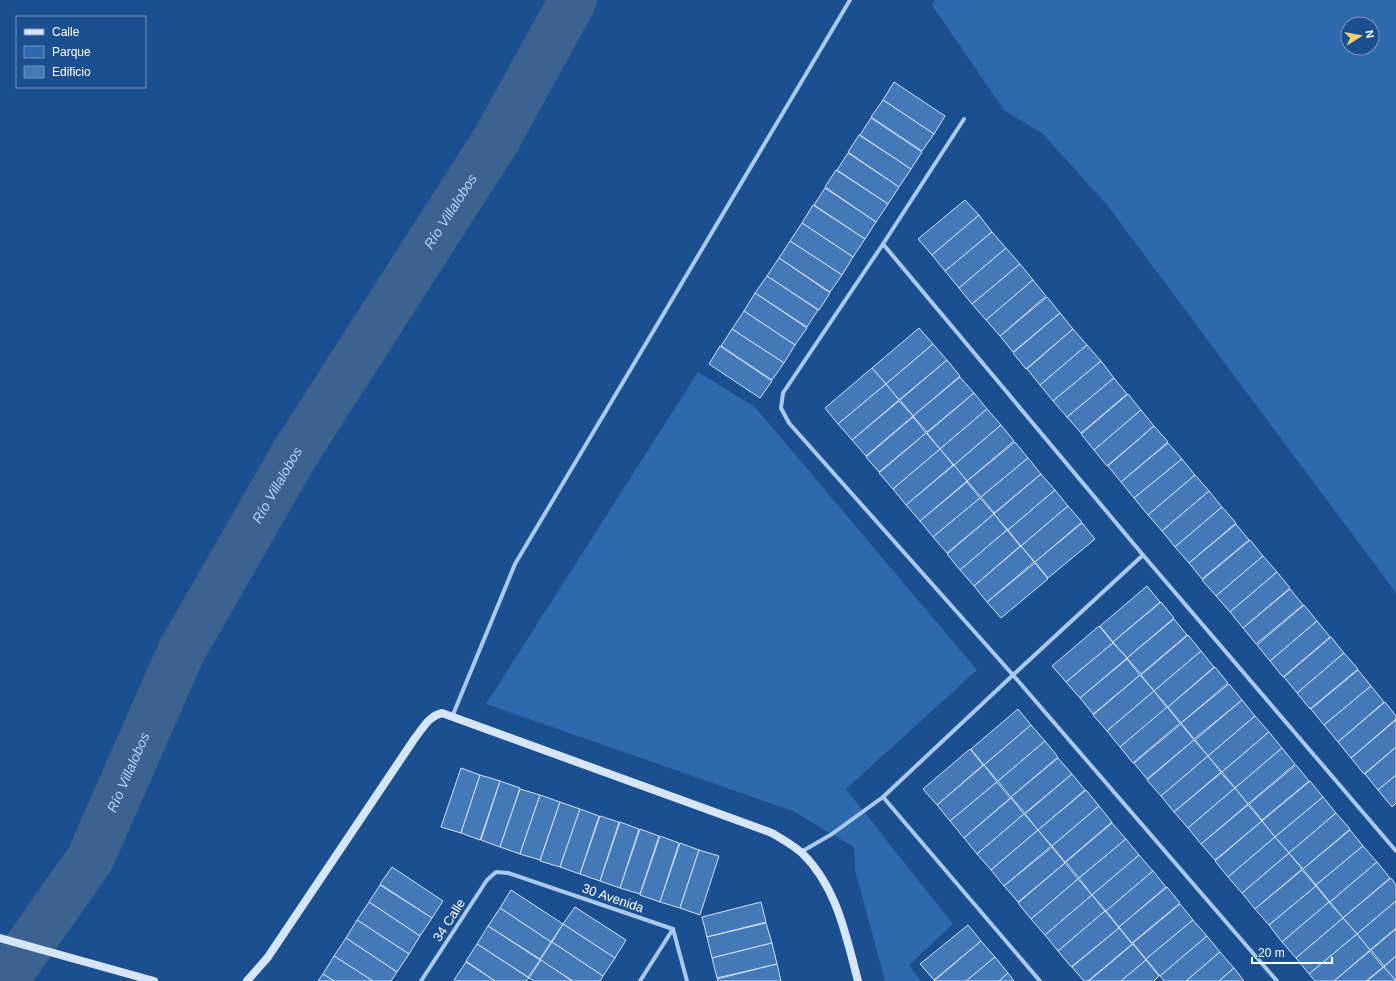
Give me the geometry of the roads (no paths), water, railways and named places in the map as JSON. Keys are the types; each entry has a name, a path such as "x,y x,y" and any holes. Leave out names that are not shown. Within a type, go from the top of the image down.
{"main road":[{"path":"248,981 268,956 423,728 436,714 442,713 772,833 801,852 823,878 834,900 842,922 858,981"},
{"path":"0,938 154,981"}],"street":[{"path":"452,717 515,564 850,0"},
{"path":"964,119 883,244 783,393 781,408 789,423 1013,675 1277,981"},
{"path":"883,244 1143,555 1396,851"},
{"path":"801,852 832,834 883,797 1143,555"},
{"path":"883,797 1040,981"},
{"name":"30 Avenida","path":"496,872 508,873 673,929"},
{"name":"34 Calle","path":"421,981 487,880 496,872"},
{"path":"640,981 673,929"},
{"path":"673,929 687,981"}],"waterway":[{"name":"Río Villalobos","path":"4,981 90,859 181,652 294,455 496,140 573,0"}]}
